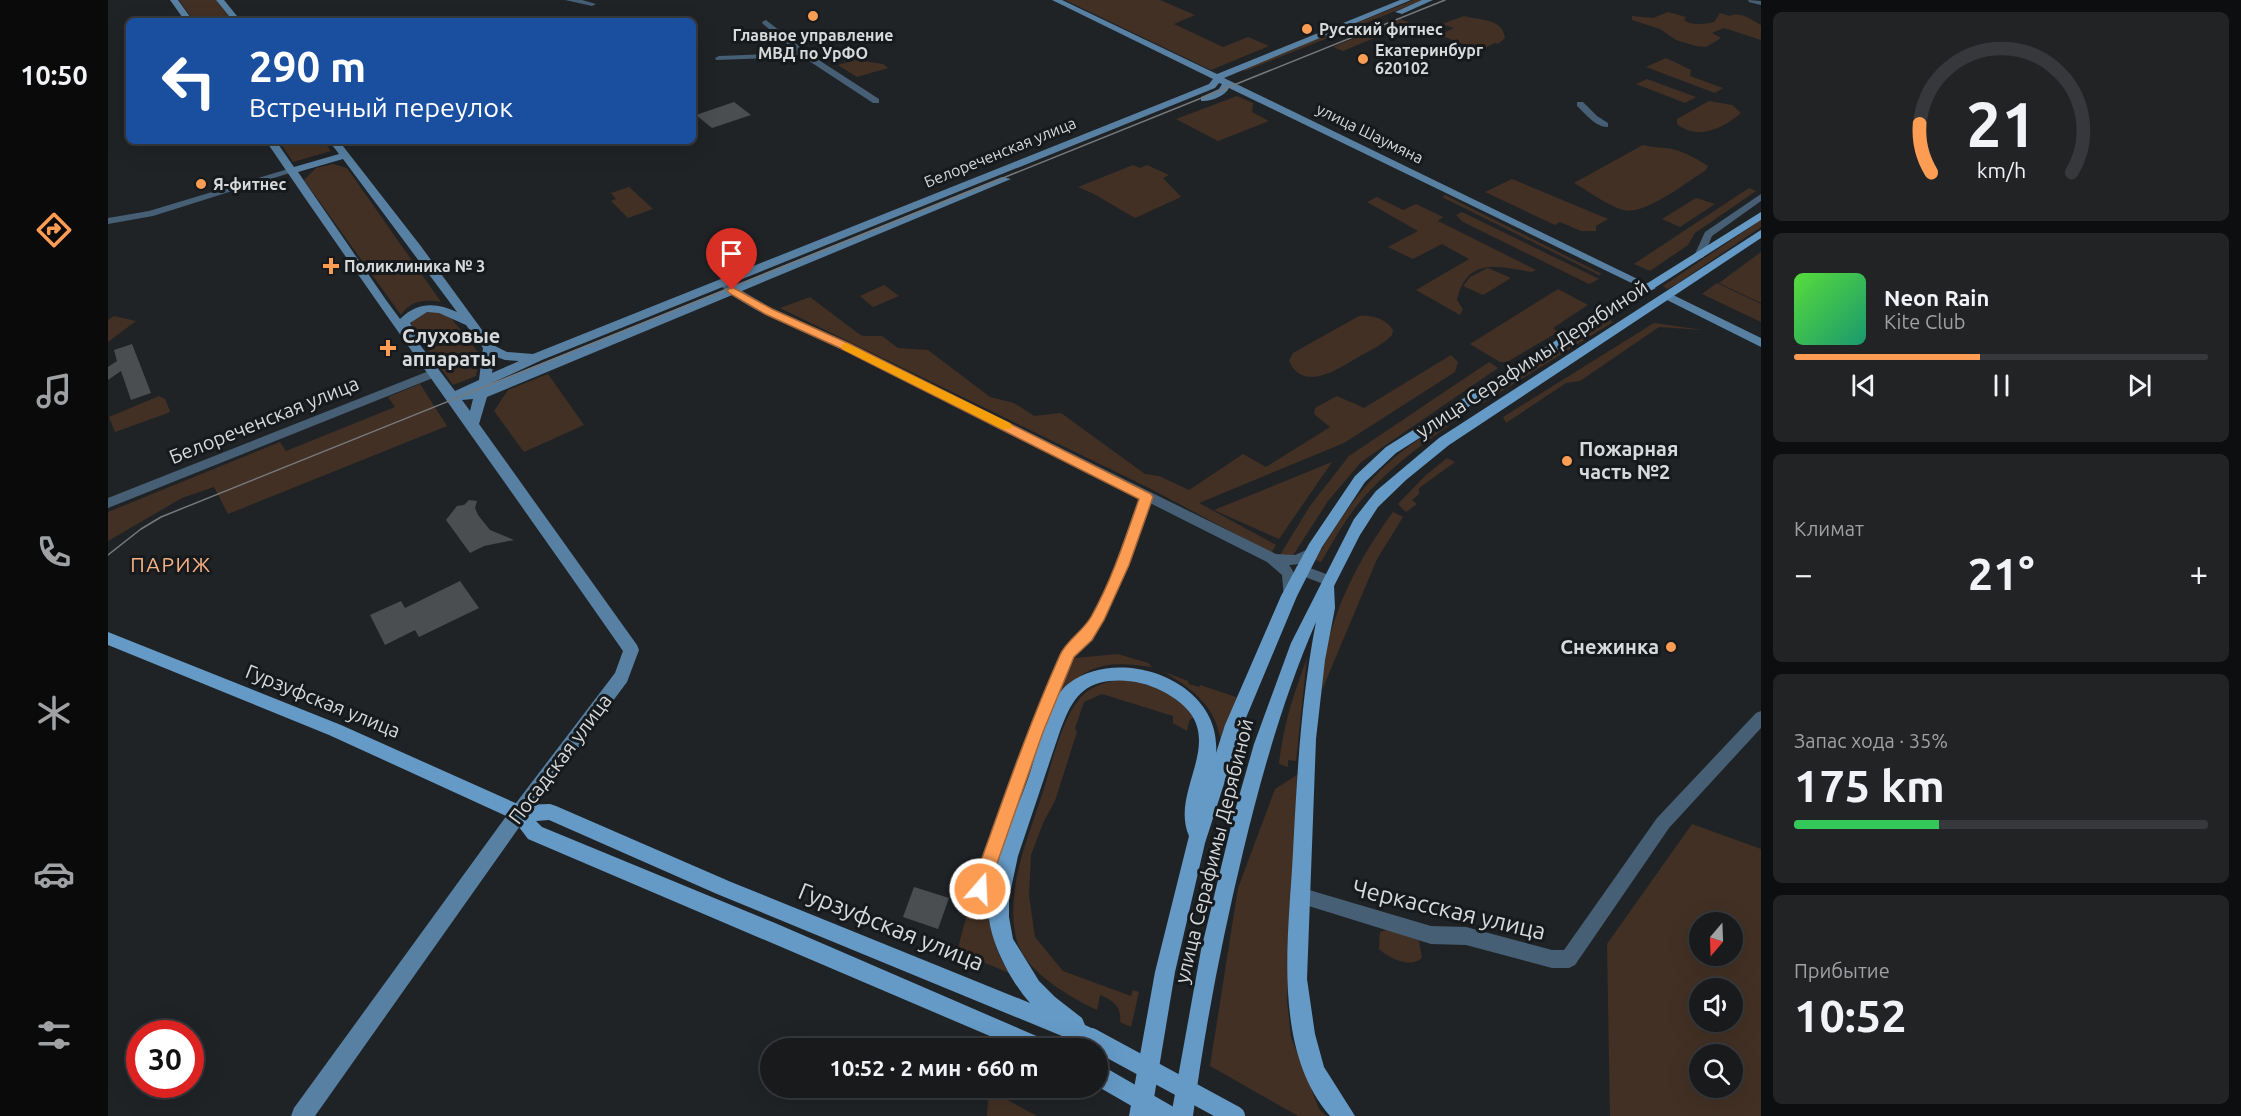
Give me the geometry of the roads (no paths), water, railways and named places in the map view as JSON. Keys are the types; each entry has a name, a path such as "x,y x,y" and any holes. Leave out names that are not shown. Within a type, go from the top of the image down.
{"main road":[{"name":"улица Серафимы Дерябиной","path":"1139,1112 1165,972 1196,843 1234,725 1289,596 1335,513 1360,479 1391,450 1650,288 1761,215"},
{"name":"улица Серафимы Дерябиной","path":"1182,1116 1190,1058 1221,904 1249,787 1271,711 1291,660 1357,528 1373,505 1415,463 1480,415 1669,297 1761,233"},
{"name":"улица Шаумяна","path":"1650,288 1669,297"},
{"path":"1328,582 1327,608 1317,660 1307,739 1297,979 1300,1014 1318,1077 1344,1116"},
{"name":"Гурзуфская улица","path":"108,638 335,730 519,813 550,812 724,888 1091,1038"},
{"path":"1091,1038 1037,996 1012,958 1001,935 997,902 1003,874 1065,700 1071,690 1093,678 1106,675 1142,675 1170,687 1199,714 1205,725 1208,749 1195,801 1196,843"},
{"name":"Гурзуфская улица","path":"519,813 535,833 1018,1038"},
{"name":"Гурзуфская улица","path":"1108,1047 1235,1116"},
{"path":"1108,1081 1169,1116"}],"street":[{"path":"174,0 187,18"},
{"path":"220,0 235,18"},
{"path":"569,0 592,4"},
{"name":"улица Шаумяна","path":"1056,0 1227,79 1650,288"},
{"name":"Белореченская улица","path":"1227,79 1236,68 1407,0"},
{"name":"Белореченская улица","path":"481,394 727,286 1227,79 1429,0"},
{"path":"1752,0 1761,3"},
{"path":"766,22 805,55 876,101"},
{"path":"719,58 805,55"},
{"path":"1580,104 1605,125"},
{"name":"Посадская улица","path":"273,144 415,348 631,650 621,677 519,813 302,1116"},
{"name":"Посадская улица","path":"336,144 489,348"},
{"path":"108,221 157,212 345,155"},
{"name":"улица Серафимы Дерябиной","path":"1699,256 1708,234 1761,197"},
{"path":"727,286 769,311 846,346 1272,558 1286,568 1291,576 1289,596"},
{"name":"Белореченская улица","path":"538,357 727,286"},
{"path":"1669,297 1761,343"},
{"name":"Посадская улица","path":"415,348 404,322 416,311 429,308 450,311 476,328"},
{"path":"472,425 485,380 489,348 513,357 538,357"},
{"path":"452,397 538,357"},
{"name":"Белореченская улица","path":"108,503 434,373"},
{"path":"452,397 481,394"},
{"path":"980,889 1036,732 1068,654 1086,636 1097,620 1122,565 1146,497"},
{"path":"1272,558 1296,560 1311,553"},
{"path":"1302,570 1328,582"},
{"name":"Черкасская улица","path":"1299,895 1431,935 1466,936 1552,959 1569,959 1664,822 1761,718"}],"tram line":[{"path":"108,555 141,529 161,517 1445,0"}],"place":[{"name":"Главное управление МВД по УрФО","path":"813,16"},
{"name":"Русский фитнес","path":"1307,29"},
{"name":"Екатеринбург 620102","path":"1363,59"},
{"name":"Я-фитнес","path":"201,184"},
{"name":"Поликлиника № 3","path":"331,266"},
{"name":"Слуховые аппараты","path":"388,348"},
{"name":"Пожарная часть №2","path":"1567,461"},
{"name":"Снежинка","path":"1671,647"}],"district":[{"name":"ПАРИЖ","path":"171,565"}]}
